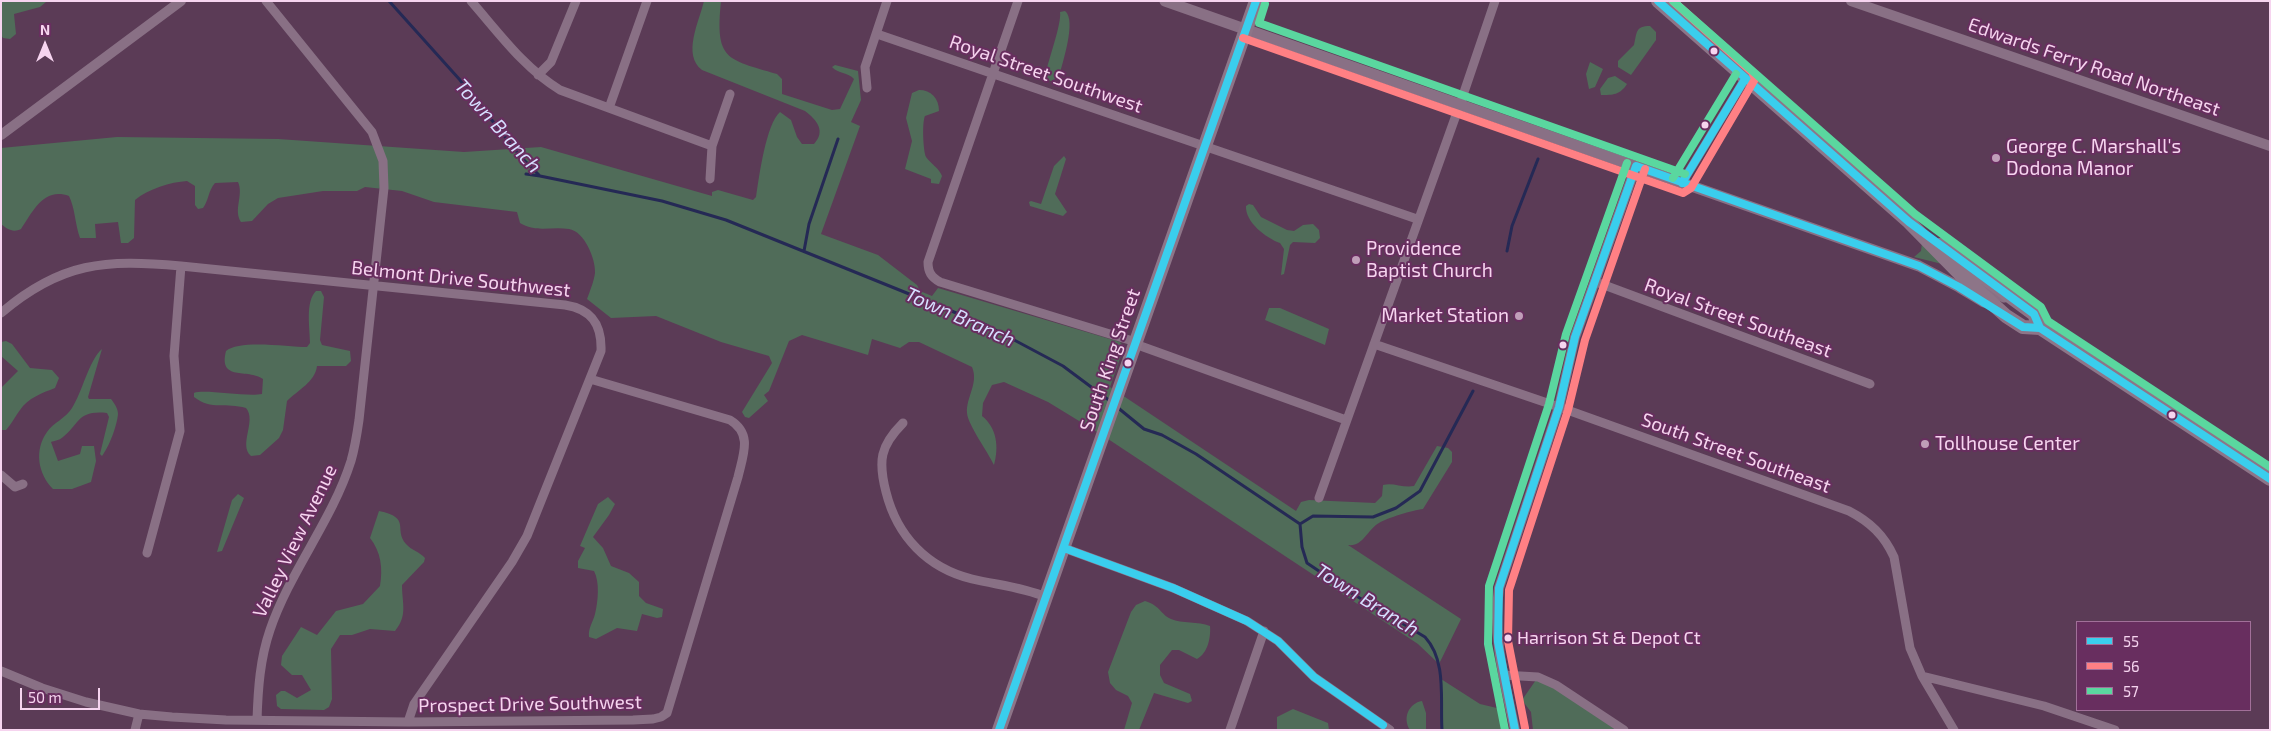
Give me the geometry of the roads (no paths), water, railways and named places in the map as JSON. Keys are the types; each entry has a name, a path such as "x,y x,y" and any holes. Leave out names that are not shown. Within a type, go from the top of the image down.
{"main road":[{"path":"1165,1 1246,28 1356,70 1460,104 1918,266 1965,279 2018,303"},
{"name":"South King Street","path":"999,730 1256,1"},
{"path":"1658,1 1909,222 1965,279 2006,316"},
{"path":"1909,222 2034,314 2040,328"},
{"path":"1918,266 1960,287 2023,328 2040,328 2270,479"}],"street":[{"path":"1,135 169,5 181,1"},
{"name":"Valley View Avenue","path":"257,720 263,653 269,631 278,608 336,498 350,461 359,420 384,188 384,168 378,144 372,132 266,1"},
{"path":"471,1 538,76 560,90 712,146"},
{"path":"538,76 551,62 576,1"},
{"path":"609,108 647,1"},
{"path":"867,88 866,67 887,1"},
{"path":"1018,1 928,262 932,277 940,282 1136,343 1346,420"},
{"path":"1319,498 1495,1"},
{"name":"Edwards Ferry Road Northeast","path":"1851,1 2270,146"},
{"name":"Royal Street Southwest","path":"877,34 993,72 1204,146"},
{"path":"1682,183 1745,79"},
{"path":"710,178 712,146 730,94"},
{"path":"1204,146 1417,219"},
{"path":"1515,730 1496,632 1500,588 1559,407 1575,337 1636,166"},
{"name":"Belmont Drive Southwest","path":"1,313 30,291 77,269 119,262 180,266 565,305 581,308 594,319 601,340 601,351 527,536 512,562 418,698 408,722"},
{"path":"147,554 180,431 174,356 180,266"},
{"name":"Royal Street Southeast","path":"1596,282 1870,384"},
{"name":"South Street Southeast","path":"1374,344 1559,407 1849,511 1869,523 1888,544 1894,557 1910,648 1922,676 1954,730"},
{"name":"Prospect Drive Southwest","path":"1,671 51,691 139,714 257,720 408,722 633,720 662,717 666,713 738,476 746,446 745,438 742,430 730,420 590,380"},
{"path":"903,423 890,436 884,448 881,464 892,516 911,543 925,556 952,572 1046,597"},
{"path":"1,475 15,487 23,484"},
{"path":"1064,548 1173,588 1223,609 1264,631 1278,641 1314,677 1390,730"},
{"path":"1230,730 1264,631"},
{"path":"1503,674 1538,677 1556,686 1624,730"},
{"path":"1922,676 2044,706 2115,730"},
{"path":"135,730 139,714"}],"waterway":[{"name":"Town Branch","path":"389,1 460,80 521,157 540,176 662,201 726,220 986,325 1063,366 1110,401"},
{"path":"804,251 809,224 838,139"},
{"path":"1507,251 1512,226 1538,159"},
{"path":"526,174 540,176"},
{"path":"1300,524 1313,516 1373,517 1396,508 1420,491 1473,391"},
{"name":"Town Branch","path":"1117,407 1144,429 1162,435 1196,454 1300,524 1302,547 1307,563 1353,594 1425,637 1437,657 1440,669 1442,730"}],"place":[{"name":"George C. Marshall's Dodona Manor","path":"1996,158"},
{"name":"Providence Baptist Church","path":"1356,260"},
{"name":"Market Station","path":"1519,316"},
{"name":"Tollhouse Center","path":"1925,444"},
{"name":"Harrison St & Depot Ct","path":"1508,638"}]}
